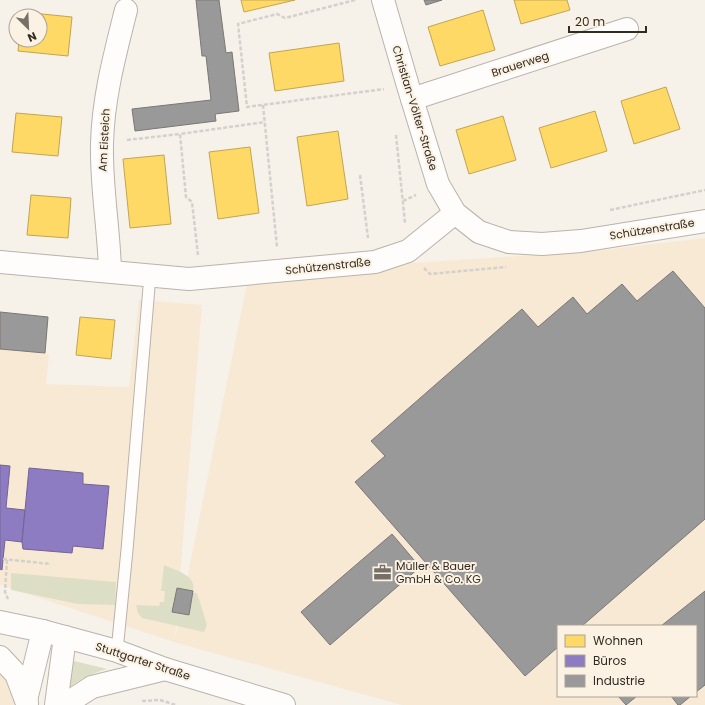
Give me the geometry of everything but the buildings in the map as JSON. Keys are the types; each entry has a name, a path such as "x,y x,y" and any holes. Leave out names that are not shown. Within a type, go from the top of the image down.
{"street":[{"name":"Christian-Völter-Straße","path":"383,0 438,184 455,213"},
{"name":"Am Eisteich","path":"110,272 102,171 102,142 108,81 126,10"},
{"name":"Brauerweg","path":"410,93 627,29"},
{"name":"Schützenstraße","path":"0,262 189,279 375,262 408,251 455,213 479,232 508,242 542,244 581,241 705,221"},
{"name":"Stuttgarter Straße","path":"0,622 117,651 165,669 284,705"},
{"path":"27,703 43,632"},
{"path":"56,705 65,637"},
{"path":"0,657 16,674 27,703"},
{"path":"64,705 92,687 165,669"}],"lane":[{"path":"117,651 150,275"}],"path":[{"path":"355,0 285,18 277,14 238,24 247,107 410,93"},
{"path":"263,105 280,271"},
{"path":"102,142 180,134 265,122"},
{"path":"395,133 408,251 430,274 512,267"},
{"path":"180,134 186,197 192,202 198,258 198,278"},
{"path":"360,176 370,262"},
{"path":"3,559 51,564"},
{"path":"138,702 160,700 176,705"}],"shaded area":[{"path":"705,238 705,705 402,705 174,642 0,585 0,312 48,317 45,353 49,354 46,384 129,387 139,300 202,305 175,638 249,274 594,251"},
{"path":"0,663 14,683 14,705 0,705"}],"green space":[{"path":"164,565 184,574 192,581 193,585 193,591 177,588 173,612 189,616 193,593 197,593 207,625 204,632 142,618 138,613 136,605 159,606 160,602 164,602 165,591 161,591"},
{"path":"11,573 116,582 115,605 78,604 11,590"},
{"path":"70,660 107,669 96,672 68,688"}],"place":[{"name":"Müller & Bauer GmbH & Co. KG","path":"383,572"}]}
